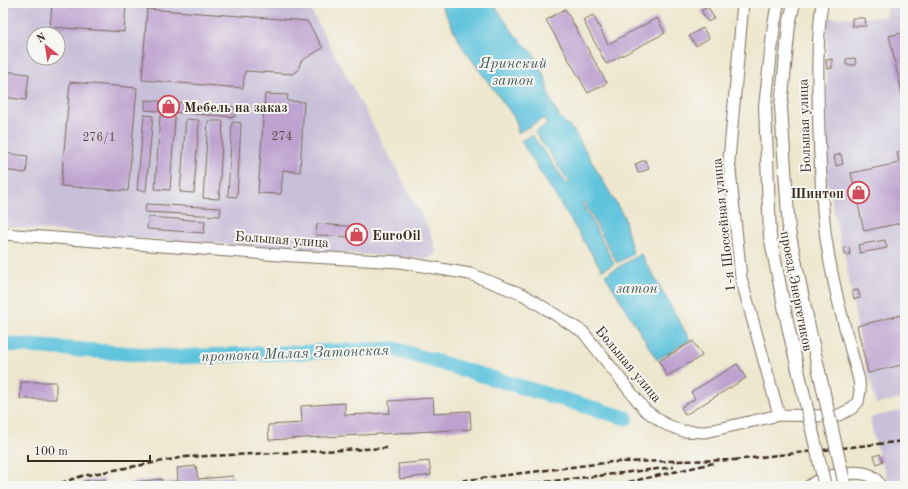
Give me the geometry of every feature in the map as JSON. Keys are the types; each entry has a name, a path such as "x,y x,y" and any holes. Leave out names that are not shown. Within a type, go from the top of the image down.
{"main road":[{"name":"1-я Шоссейная улица","path":"743,3 729,160 741,278 779,415"},
{"name":"проезд Энергетиков","path":"778,3 774,24 766,107 769,228 789,332 826,486"},
{"name":"проезд Энергетиков","path":"794,3 789,25 781,107 789,231 844,486"},
{"name":"Большая улица","path":"3,234 293,256 400,262 470,274 524,295 583,332 646,410 665,424 683,431 705,432 779,415 839,415 851,410 858,402 860,391 859,380 836,293 827,244 822,204 817,68 818,36 822,3"},
{"path":"810,486 815,482 833,476 852,473 866,474 873,477 880,486"}],"shaded area":[{"path":"3,3 307,3 430,231 437,253 429,259 110,236 3,226"},
{"path":"888,3 905,3 905,398 876,404 857,326 843,246 841,246 827,179 827,18 885,17"},
{"path":"905,410 905,486 889,486 873,435 871,422 872,417"}],"water":[{"name":"Яринский затон","path":"440,3 493,3 515,35 533,53 546,80 548,94 559,117 574,131 624,217 633,254 617,263 584,202 582,203 614,264 602,270 521,141 532,135 567,184 570,183 535,132 547,125 544,118 518,133 517,124 514,117 463,48"},
{"name":"затон","path":"641,254 690,340 657,360 605,275"}],"building":[{"path":"52,3 126,3 124,32 66,28 66,26 50,26"},
{"path":"708,7 714,18 708,22 701,11"},
{"path":"147,9 307,21 323,48 301,61 298,70 293,74 245,71 243,88 142,80"},
{"path":"565,9 607,83 588,93 546,20"},
{"path":"593,15 608,44 657,18 665,33 606,64 583,20"},
{"path":"852,18 865,18 866,26 852,26"},
{"path":"703,28 709,38 696,46 689,36"},
{"path":"905,32 905,101 904,102 889,36"},
{"path":"855,58 856,65 846,65 846,59"},
{"path":"832,59 832,68 827,69 826,60"},
{"path":"3,71 29,74 26,100 3,97"},
{"path":"70,82 137,88 128,191 61,186"},
{"path":"265,94 288,95 287,101 304,102 300,172 283,170 281,194 258,193"},
{"path":"145,100 236,107 235,117 145,110"},
{"path":"144,115 153,116 146,191 137,190"},
{"path":"160,116 175,117 170,190 155,189"},
{"path":"186,119 199,120 194,193 180,192"},
{"path":"208,121 223,121 219,199 203,198"},
{"path":"232,122 241,123 237,197 228,196"},
{"path":"905,150 905,222 864,231 851,173 899,163 897,152"},
{"path":"3,153 28,156 26,173 3,170"},
{"path":"841,154 843,164 836,166 834,156"},
{"path":"645,160 649,169 638,173 635,164"},
{"path":"146,204 221,208 220,216 145,212"},
{"path":"148,217 205,221 204,233 147,229"},
{"path":"317,224 362,227 361,238 316,235"},
{"path":"885,240 887,248 860,253 858,245"},
{"path":"849,247 850,254 845,255 844,248"},
{"path":"858,290 860,298 854,299 852,291"},
{"path":"905,314 905,364 868,373 857,326"},
{"path":"693,341 702,356 667,376 659,361"},
{"path":"737,364 746,378 685,415 681,407 695,399 691,392"},
{"path":"21,382 56,382 56,399 20,399"},
{"path":"433,398 434,413 470,411 471,429 269,440 268,425 302,423 301,406 345,403 345,415 390,413 389,401"},
{"path":"880,454 883,461 877,464 874,456"},
{"path":"429,461 431,475 400,479 398,464"},
{"path":"196,466 198,479 233,476 234,486 133,486 132,482 162,479 162,483 178,481 177,468"},
{"path":"105,479 105,486 84,486 83,481"}],"waterway":[{"name":"протока Малая Затонская","path":"3,344 174,357 394,349 626,418"}],"railway":[{"path":"734,460 905,441"},
{"path":"52,486 82,476 185,457 387,448"},
{"path":"418,486 612,462 739,460"},
{"path":"611,486 714,463"},
{"path":"510,486 674,467"}],"place":[{"name":"Мебель на заказ","path":"168,107"},
{"name":"Шинтоп","path":"859,193"},
{"name":"EuroOil","path":"356,235"}]}
